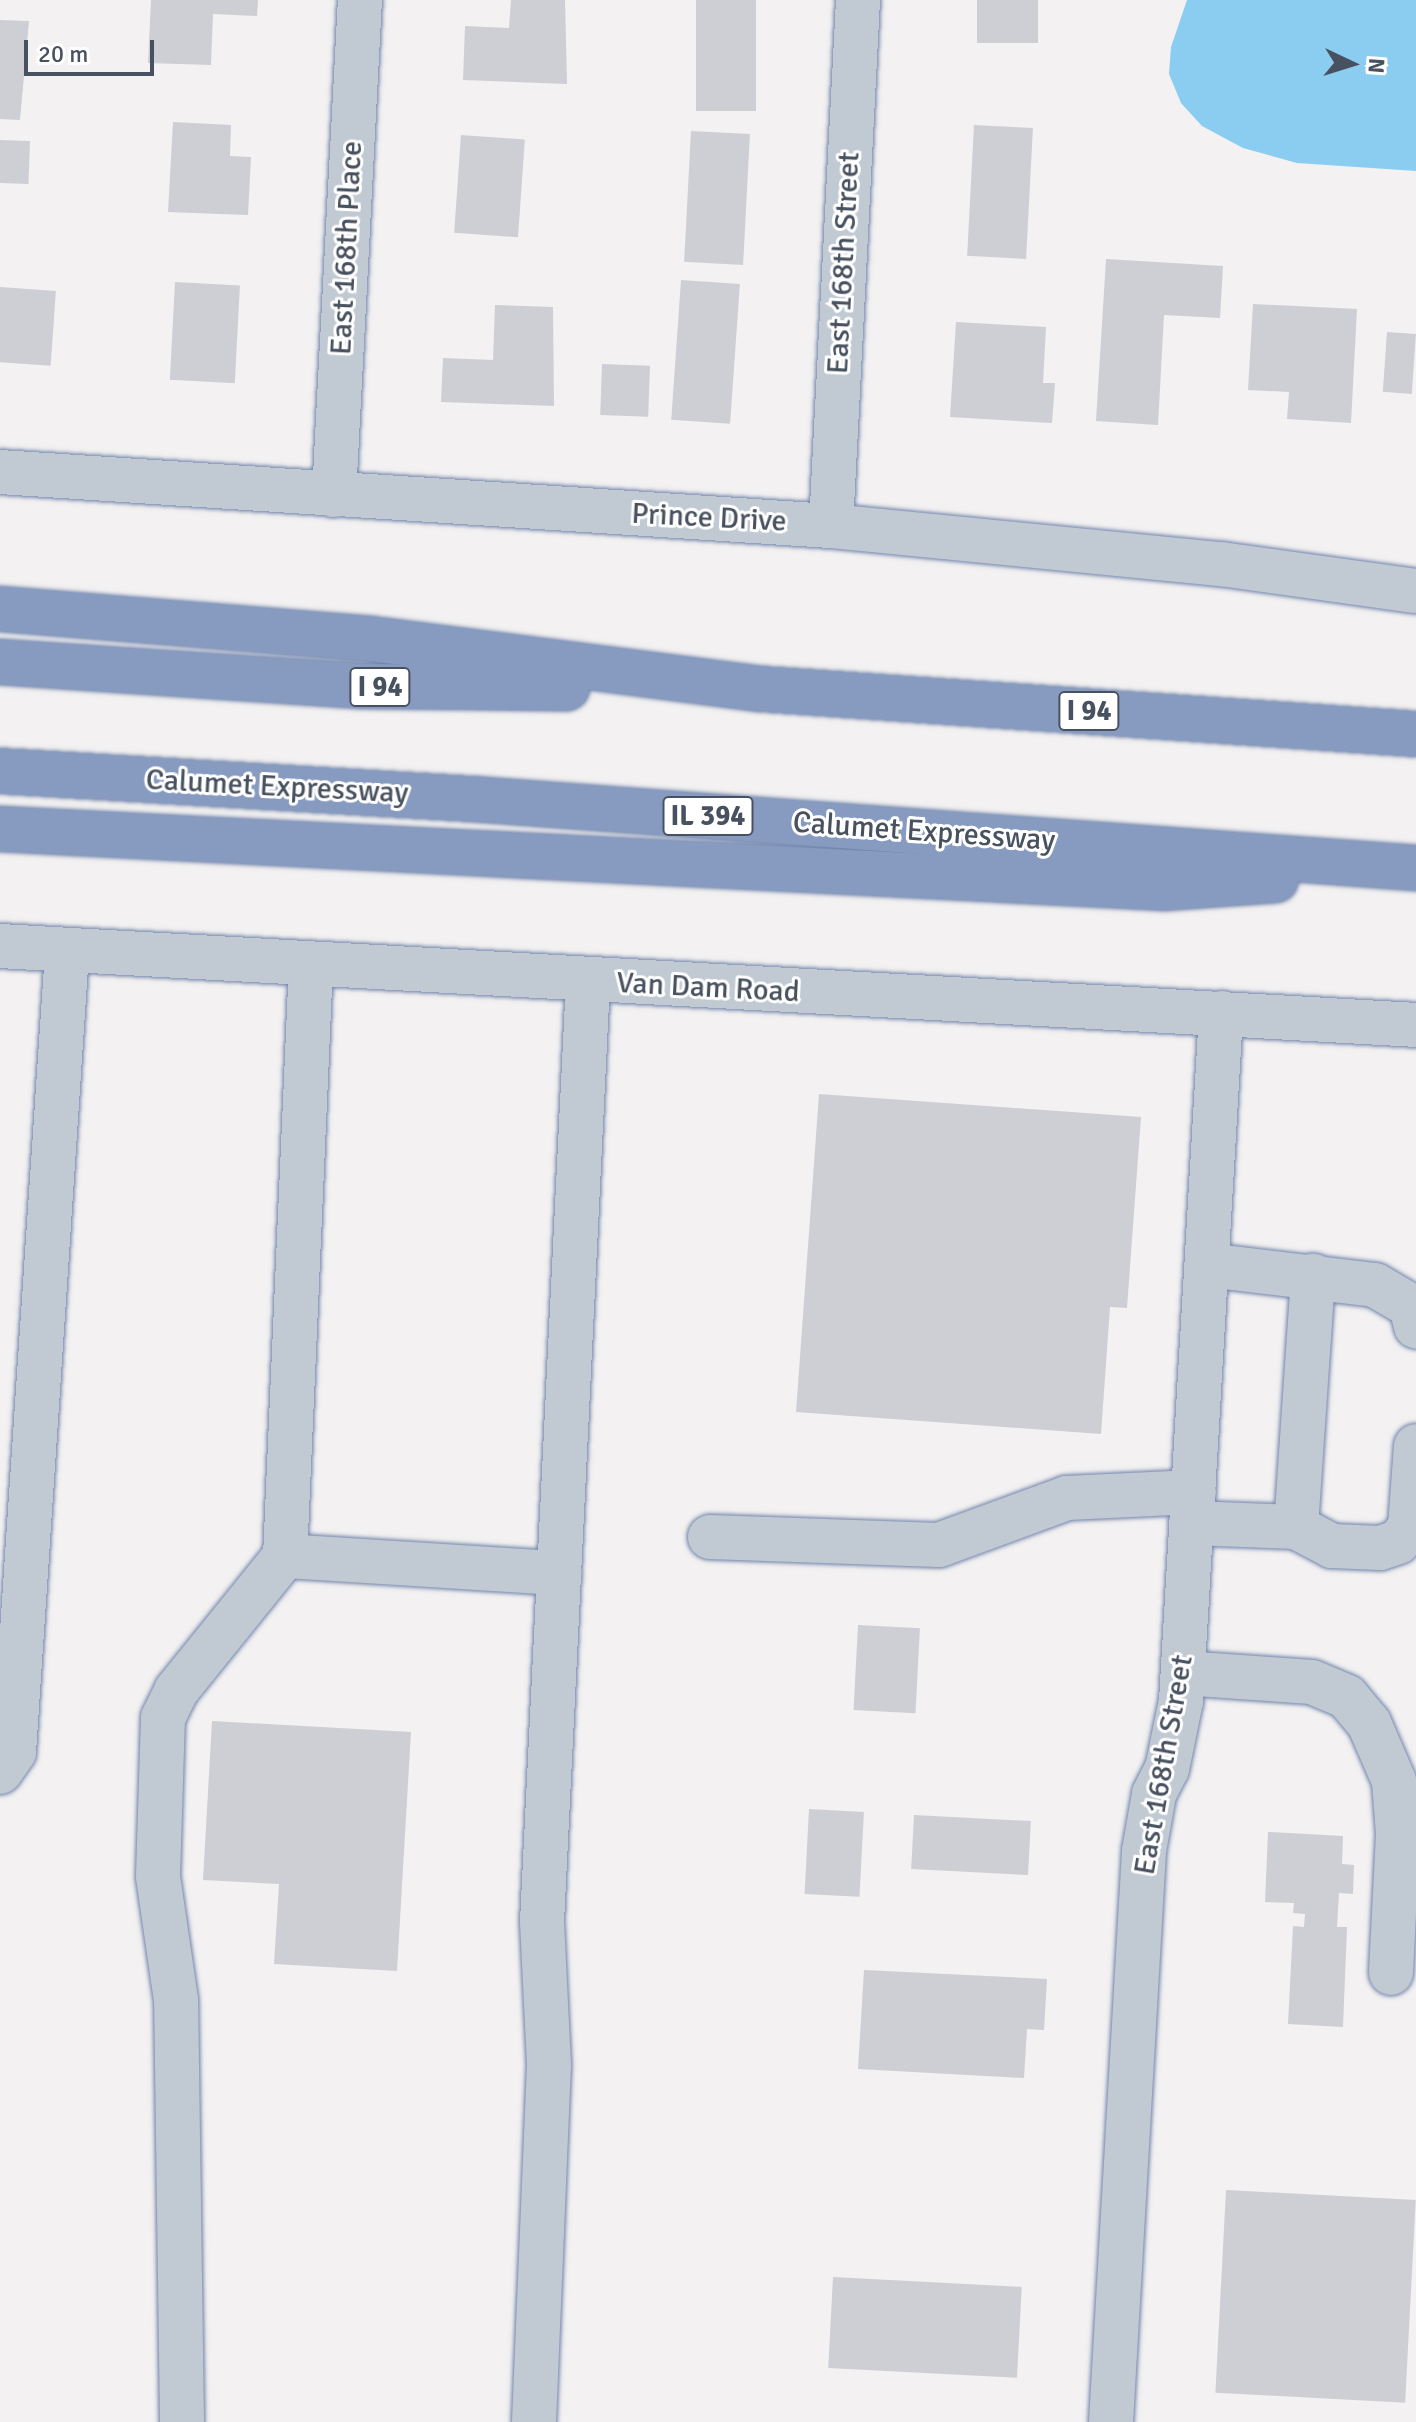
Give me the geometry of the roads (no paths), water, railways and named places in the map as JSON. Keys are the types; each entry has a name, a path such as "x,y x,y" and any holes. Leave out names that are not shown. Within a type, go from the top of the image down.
{"highway":[{"path":"0,609 371,639 762,689"},
{"name":"I 94","path":"0,662 362,686 762,689 1416,734"},
{"name":"Calumet Expressway","path":"0,771 472,799 1416,869"},
{"path":"0,829 1163,888 1416,869"}],"street":[{"name":"East 168th Place","path":"334,495 360,0"},
{"name":"East 168th Street","path":"831,526 858,0"},
{"name":"Prince Drive","path":"0,472 831,526 1221,564 1416,591"},
{"name":"Van Dam Road","path":"0,946 588,982 1416,1025"},
{"path":"0,1772 14,1752 67,951"},
{"path":"182,2422 176,2000 158,1876 163,1718 176,1691 285,1556 311,964"},
{"path":"534,2422 549,2065 542,1922 588,982"},
{"name":"East 168th Street","path":"1111,2422 1144,1851 1154,1794 1175,1737 1183,1673 1221,1013"},
{"path":"1207,1265 1313,1276 1394,1292 1411,1306 1416,1326"},
{"path":"1296,1527 1313,1276"},
{"path":"710,1537 939,1545 1067,1498 1192,1507 1296,1527 1332,1546 1380,1548 1398,1542 1410,1527 1416,1446"},
{"path":"285,1556 559,1573"},
{"path":"1183,1673 1312,1682 1347,1697 1369,1723 1394,1781 1398,1834 1391,1973"}],"water":[{"path":"1187,0 1416,0 1416,171 1297,163 1243,148 1202,126 1181,103 1169,74 1171,47"}]}
